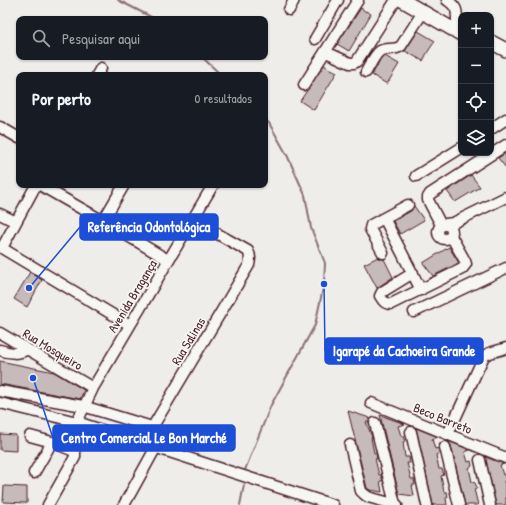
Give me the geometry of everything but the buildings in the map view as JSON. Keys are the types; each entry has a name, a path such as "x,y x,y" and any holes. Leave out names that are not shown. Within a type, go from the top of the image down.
{"main road":[{"path":"402,0 422,6 458,26"},
{"path":"494,44 506,50"},
{"path":"494,54 506,60"}],"street":[{"path":"289,10 294,0"},
{"path":"315,39 338,0"},
{"path":"304,86 358,0"},
{"path":"326,52 350,63 357,61 396,0"},
{"path":"447,0 455,7 458,16"},
{"path":"366,72 379,52 382,50 399,48 401,46 422,6"},
{"path":"494,127 506,119"},
{"path":"0,127 16,136"},
{"path":"413,273 382,292 380,296 384,303 391,304 462,270 466,264 451,235 452,229 449,225 444,225 428,200 428,197 430,194 506,145"},
{"path":"416,176 458,150"},
{"path":"34,188 1,248 130,325"},
{"path":"45,188 168,260"},
{"path":"103,221 122,188"},
{"name":"Avenida Bragança","path":"77,422 83,406 93,388 211,188"},
{"path":"444,225 453,223 506,197"},
{"path":"383,253 370,229 370,226 408,205"},
{"path":"451,235 462,225 506,205"},
{"path":"0,214 16,222"},
{"path":"384,218 421,290"},
{"name":"Rua Salinas","path":"143,443 250,260 250,254 248,251 193,220"},
{"path":"414,312 506,268"},
{"name":"Rua Mosqueiro","path":"0,333 93,388"},
{"path":"448,434 484,356 488,353 500,351 506,348"},
{"path":"0,350 18,353 27,349"},
{"path":"0,390 83,406 152,426"},
{"path":"0,403 77,422 333,505"},
{"name":"Beco Barreto","path":"371,403 506,458"},
{"path":"375,423 396,505"},
{"path":"411,432 428,505"},
{"path":"30,436 52,442 74,451 76,455 48,505"},
{"path":"34,473 52,442"},
{"path":"350,445 361,491 368,496 396,505"},
{"path":"124,505 156,447"},
{"path":"445,447 458,505"},
{"path":"480,460 490,505"}],"waterway":[{"path":"118,0 149,16"},
{"path":"205,60 218,72"},
{"path":"245,470 271,405 315,325 324,284 325,263 311,228 305,195 287,155 268,122"},
{"path":"240,505 244,485"}],"place":[{"name":"Igarapé da Cachoeira Grande","path":"324,284"},
{"name":"Referência Odontológica","path":"29,288"},
{"name":"Centro Comercial Le Bon Marché","path":"33,378"}]}
